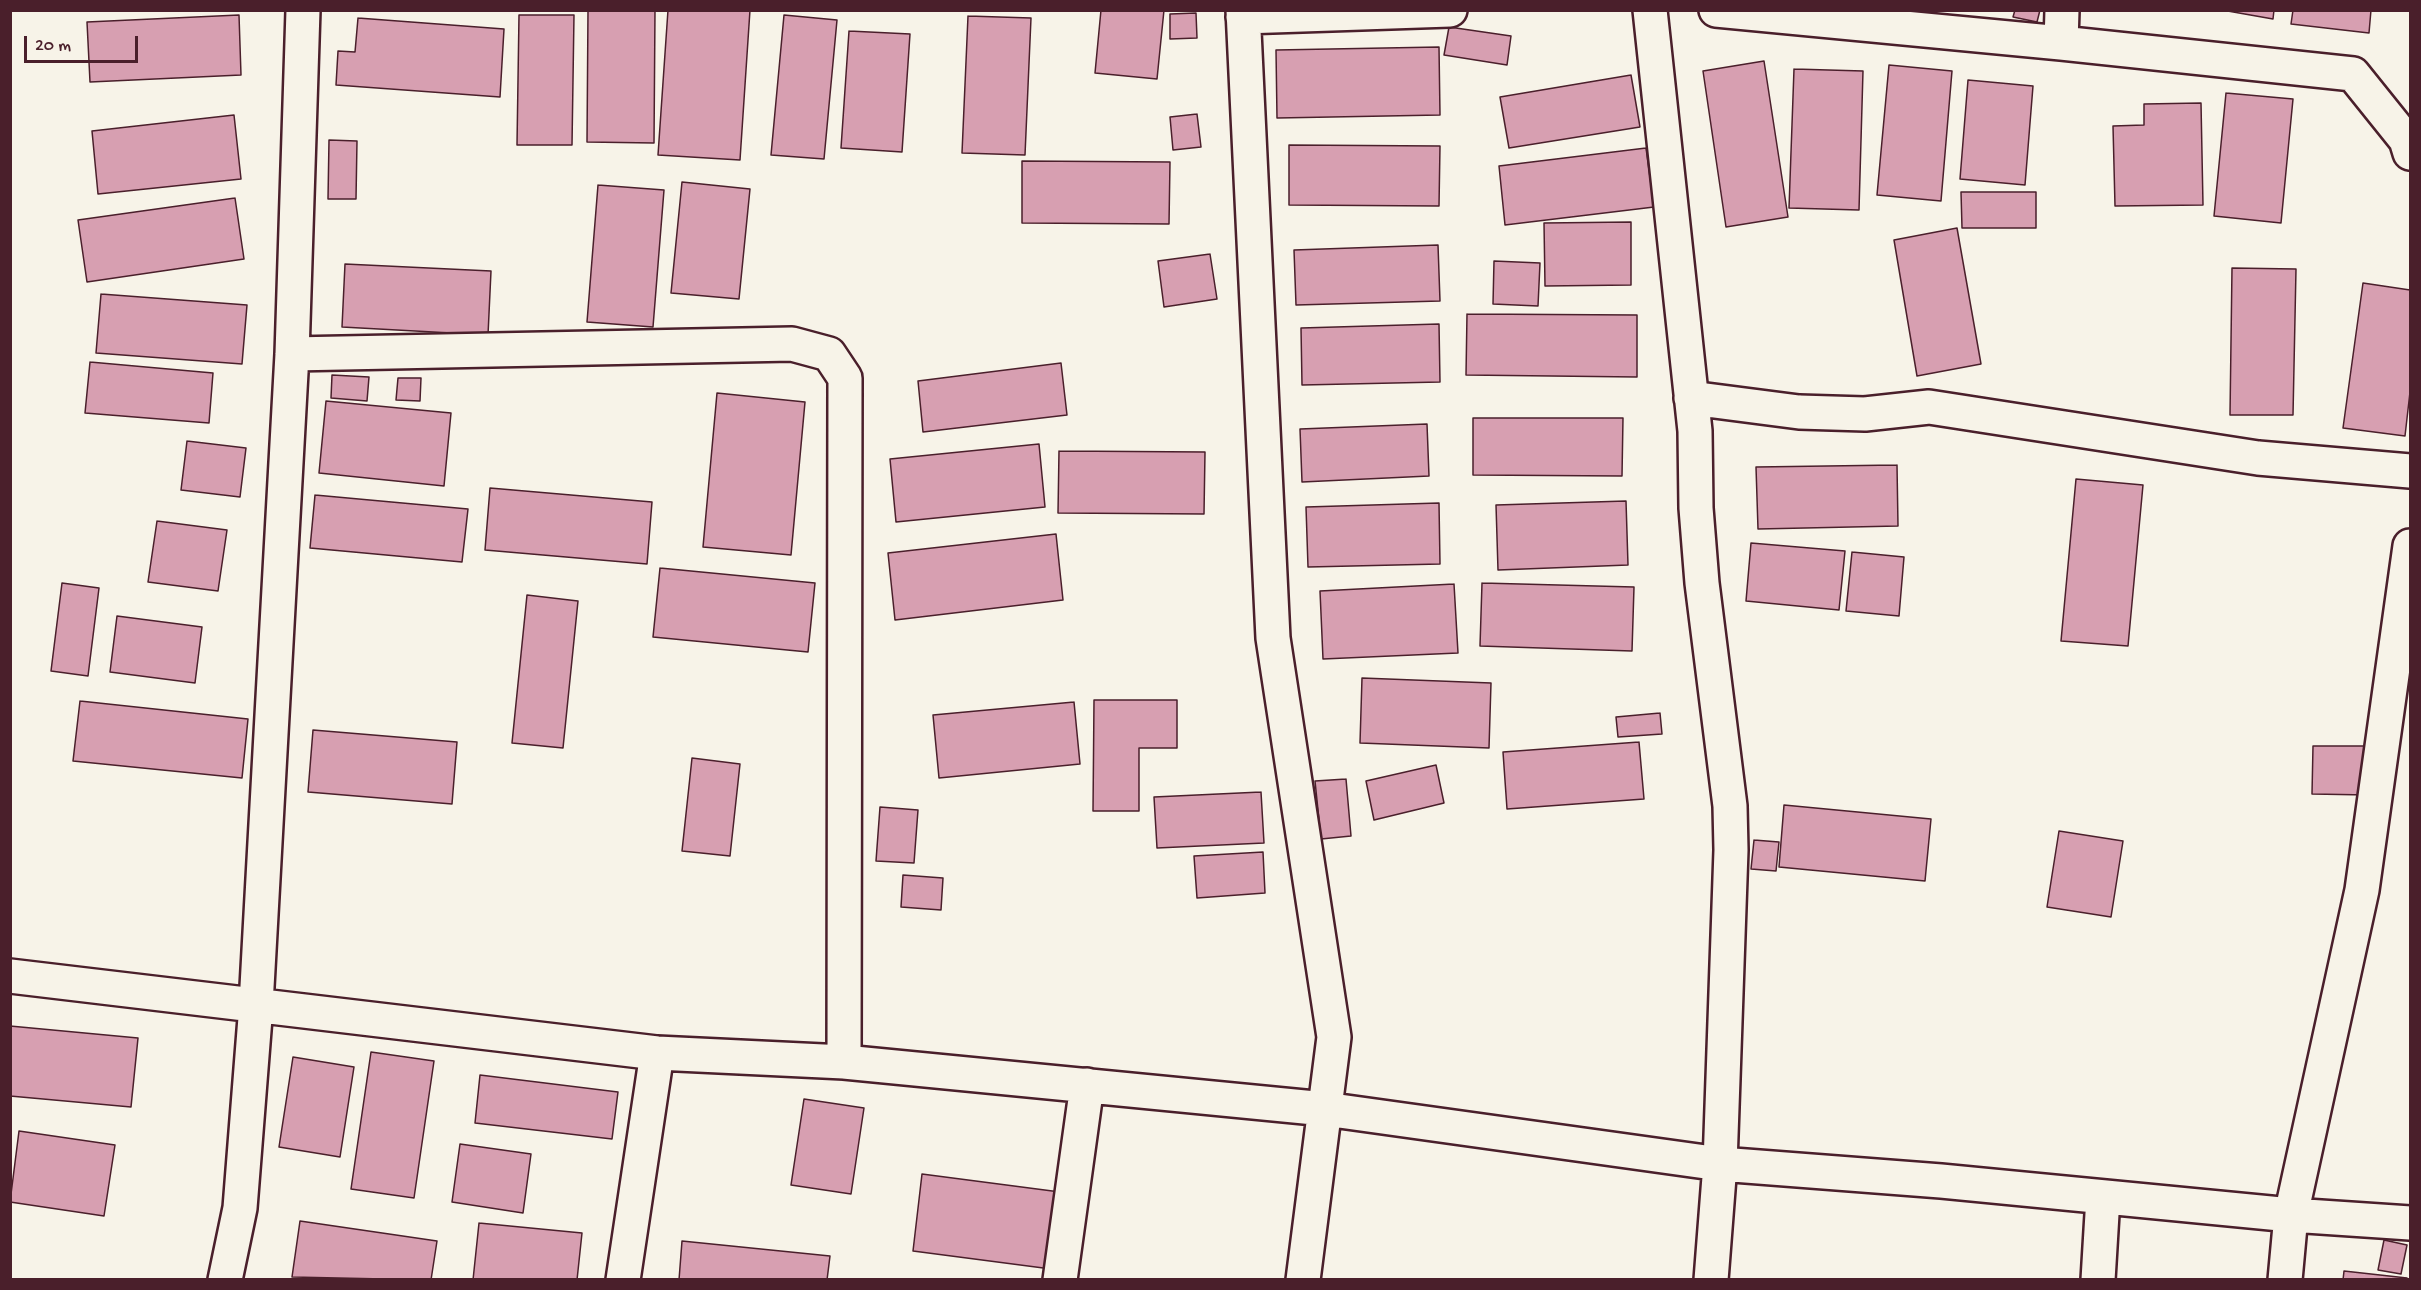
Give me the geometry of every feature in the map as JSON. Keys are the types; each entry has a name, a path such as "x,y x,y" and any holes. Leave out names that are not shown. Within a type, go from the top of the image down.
{"street":[{"path":"225,1280 240,1208 256,1005 292,354 303,10"},
{"path":"1303,1280 1334,1037 1273,638 1243,14 1450,10"},
{"path":"1650,10 1695,431 1696,508 1702,583 1730,806 1731,850 1720,1164 1711,1280"},
{"path":"1716,10 2354,74 2406,140 2410,153"},
{"path":"2061,43 2062,10"},
{"path":"292,354 792,344 829,354 845,378 844,1062"},
{"path":"1691,398 1799,412 1865,414 1929,407 2258,458 2410,471"},
{"path":"2285,1280 2291,1215 2362,890 2410,546"},
{"path":"10,976 657,1053 844,1062 1325,1109 1720,1164 2291,1215 2410,1223"},
{"path":"623,1280 657,1053"},
{"path":"1060,1280 1087,1085"},
{"path":"2098,1280 2103,1197"}],"building":[{"path":"588,10 655,10 654,143 587,142"},
{"path":"668,10 750,10 740,160 658,155"},
{"path":"1101,10 1164,10 1157,79 1095,73"},
{"path":"2015,10 2040,10 2037,22 2013,17"},
{"path":"2222,10 2274,10 2273,19"},
{"path":"2293,10 2371,10 2369,33 2291,24"},
{"path":"1196,13 1197,38 1170,39 1170,14"},
{"path":"239,15 241,75 90,82 87,22"},
{"path":"519,15 574,15 572,145 517,145"},
{"path":"784,15 837,20 824,159 771,155"},
{"path":"968,16 1031,18 1025,155 962,153"},
{"path":"358,18 504,29 500,97 336,85 338,51 355,52"},
{"path":"1449,27 1511,36 1507,65 1444,55"},
{"path":"849,31 910,34 902,152 841,148"},
{"path":"1439,47 1440,115 1277,118 1276,50"},
{"path":"1764,61 1788,217 1726,227 1703,71"},
{"path":"1889,65 1952,71 1941,201 1877,195"},
{"path":"1794,69 1863,71 1859,210 1789,208"},
{"path":"1631,75 1640,127 1509,148 1500,97"},
{"path":"1968,80 2033,86 2025,185 1960,179"},
{"path":"2226,93 2293,99 2281,223 2214,216"},
{"path":"2201,103 2203,205 2115,206 2113,126 2144,125 2144,104"},
{"path":"1197,114 1201,147 1173,150 1170,117"},
{"path":"234,115 241,179 98,194 92,131"},
{"path":"329,140 357,141 356,199 328,199"},
{"path":"1289,145 1440,146 1439,206 1289,205"},
{"path":"1646,148 1654,207 1505,225 1499,166"},
{"path":"1022,161 1170,162 1169,224 1022,223"},
{"path":"682,182 750,189 739,299 671,293"},
{"path":"598,185 664,190 653,327 587,322"},
{"path":"1961,192 2036,192 2036,228 1962,228"},
{"path":"235,198 244,259 87,282 78,220"},
{"path":"1631,222 1631,285 1545,286 1544,223"},
{"path":"1957,228 1981,364 1917,376 1894,240"},
{"path":"1438,245 1440,301 1296,305 1294,250"},
{"path":"1210,254 1217,299 1164,307 1158,261"},
{"path":"1494,261 1540,263 1538,306 1493,304"},
{"path":"345,264 491,271 488,335 342,327"},
{"path":"2232,268 2296,269 2293,415 2230,415"},
{"path":"2363,283 2410,290 2410,392 2405,436 2343,428"},
{"path":"101,294 247,305 242,364 96,353"},
{"path":"1467,314 1637,315 1637,377 1466,375"},
{"path":"1439,324 1440,382 1302,385 1301,328"},
{"path":"90,362 213,373 209,423 85,413"},
{"path":"1061,363 1067,415 923,432 918,381"},
{"path":"332,375 369,377 367,401 331,398"},
{"path":"398,378 421,378 420,401 396,400"},
{"path":"717,393 805,402 791,555 703,547"},
{"path":"326,401 451,413 444,486 319,473"},
{"path":"1473,418 1623,418 1622,476 1473,475"},
{"path":"1427,424 1429,476 1302,482 1300,429"},
{"path":"187,441 246,448 240,497 181,490"},
{"path":"1039,444 1045,507 896,522 890,459"},
{"path":"1059,451 1205,452 1204,514 1058,513"},
{"path":"1897,465 1898,526 1758,529 1756,467"},
{"path":"2076,479 2143,485 2128,646 2061,641"},
{"path":"490,488 652,502 647,564 485,550"},
{"path":"315,495 468,509 462,562 310,548"},
{"path":"1626,501 1628,565 1498,570 1496,505"},
{"path":"1439,503 1440,564 1308,567 1306,507"},
{"path":"157,521 227,530 218,591 148,582"},
{"path":"1056,534 1063,600 895,620 888,553"},
{"path":"1751,543 1845,551 1839,610 1746,601"},
{"path":"1852,552 1904,557 1899,616 1846,611"},
{"path":"660,568 815,583 808,652 653,637"},
{"path":"62,583 99,588 88,676 51,671"},
{"path":"1482,583 1634,587 1632,651 1480,646"},
{"path":"1454,584 1458,653 1323,659 1320,591"},
{"path":"527,595 578,601 563,748 512,743"},
{"path":"117,616 202,627 195,683 110,672"},
{"path":"1362,678 1491,683 1489,748 1360,743"},
{"path":"1094,700 1177,700 1177,748 1139,748 1139,811 1093,811"},
{"path":"80,701 248,719 242,778 73,761"},
{"path":"1074,702 1080,764 939,778 933,715"},
{"path":"1660,713 1662,734 1618,737 1616,717"},
{"path":"313,730 457,742 452,804 308,792"},
{"path":"1639,742 1644,799 1507,809 1503,752"},
{"path":"2313,746 2369,746 2368,795 2312,794"},
{"path":"692,758 740,764 730,856 682,851"},
{"path":"1436,765 1444,803 1374,820 1366,781"},
{"path":"1346,779 1351,836 1321,839 1315,781"},
{"path":"1261,792 1264,843 1157,848 1154,797"},
{"path":"1784,805 1931,819 1925,881 1779,867"},
{"path":"880,807 918,810 914,863 876,861"},
{"path":"2059,831 2123,841 2111,917 2047,907"},
{"path":"1754,840 1779,842 1776,871 1751,869"},
{"path":"1263,852 1265,893 1197,898 1194,856"},
{"path":"903,875 943,878 941,910 901,907"},
{"path":"10,1026 138,1038 131,1107 10,1096"},
{"path":"371,1052 434,1061 414,1198 351,1189"},
{"path":"293,1057 354,1067 340,1157 279,1147"},
{"path":"480,1075 618,1092 612,1139 475,1123"},
{"path":"804,1099 864,1108 851,1194 791,1185"},
{"path":"19,1131 115,1145 104,1216 10,1202"},
{"path":"460,1144 531,1154 523,1213 452,1202"},
{"path":"922,1174 1060,1192 1051,1269 913,1251"},
{"path":"300,1221 437,1241 431,1280 292,1277"},
{"path":"479,1223 582,1233 577,1280 473,1280"},
{"path":"2384,1240 2407,1245 2401,1274 2378,1270"},
{"path":"682,1241 830,1256 827,1280 679,1280"},
{"path":"2344,1271 2407,1278 2407,1280 2343,1280"}]}
